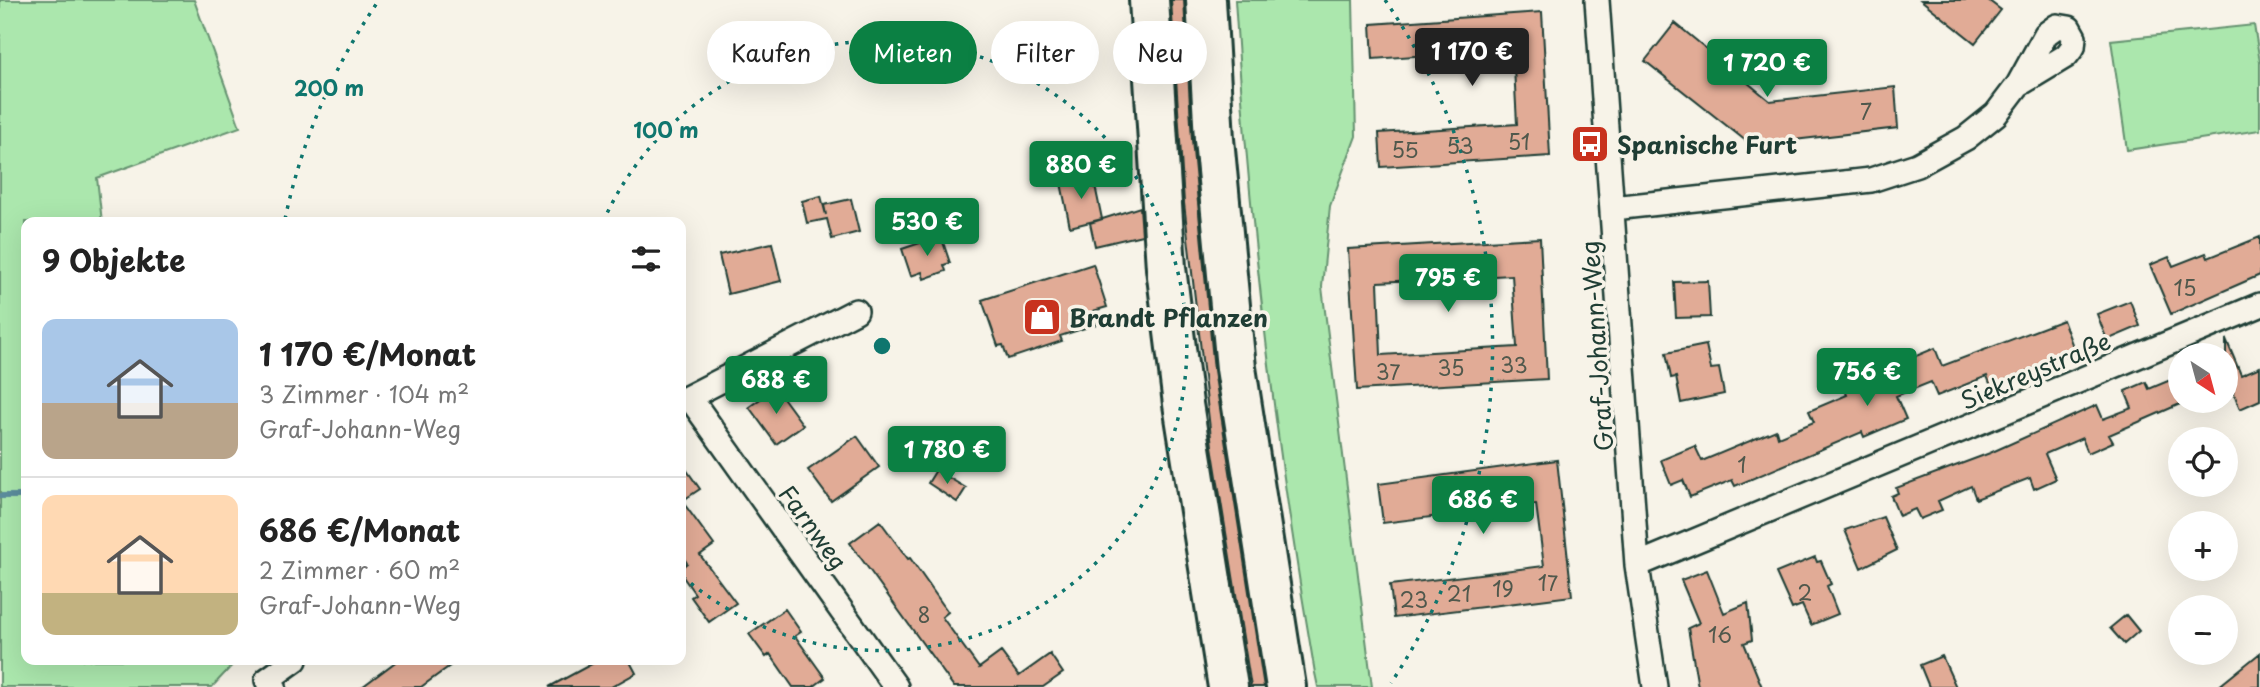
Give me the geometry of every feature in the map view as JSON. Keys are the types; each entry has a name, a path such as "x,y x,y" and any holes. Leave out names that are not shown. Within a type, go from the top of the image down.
{"highway":[{"path":"1149,0 1168,282 1183,404 1228,687"},
{"path":"1206,0 1213,127 1236,368 1286,687"}],"street":[{"name":"Graf-Johann-Weg","path":"1597,0 1637,565 1655,687"},
{"path":"1613,208 1871,180 1917,165 1966,138 1996,114 2018,85"},
{"name":"Siekreystraße","path":"1637,565 2260,305"},
{"path":"686,398 856,311"},
{"name":"Farnweg","path":"686,400 897,687"},
{"path":"271,683 290,665"}],"green space":[{"path":"0,0 194,0 240,127 97,178 101,217 21,217 21,665 232,665 212,687 0,687"},
{"path":"1235,0 1353,0 1356,136 1330,206 1322,287 1372,687 1318,687 1315,673 1288,506 1266,338 1248,169"},
{"path":"2254,25 2260,62 2260,130 2127,150 2111,40"}],"building":[{"path":"1171,0 1184,0 1185,21 1172,21"},
{"path":"1921,0 1988,0 2001,10 1975,43"},
{"path":"1542,12 1550,156 1381,167 1379,133 1517,124 1513,49 1373,59 1371,24"},
{"path":"1675,23 1770,101 1895,87 1898,128 1751,145 1645,61"},
{"path":"1176,84 1189,84 1214,370 1264,687 1251,687 1212,446 1184,203"},
{"path":"1093,176 1102,219 1070,227 1061,183"},
{"path":"821,196 826,215 824,205 851,199 859,232 832,239 827,219 807,223 802,201"},
{"path":"1140,207 1142,235 1095,246 1090,223"},
{"path":"941,236 950,263 944,265 946,271 924,279 922,272 911,276 902,249"},
{"path":"2260,237 2260,275 2171,314 2150,265 2169,257 2173,266 2206,253 2208,258"},
{"path":"1540,238 1547,379 1357,390 1348,249","holes":["1512,275 1517,347 1381,355 1378,282"]},
{"path":"772,243 781,281 728,294 719,255"},
{"name":"Brandt Pflanzen","path":"1093,264 1107,307 1093,311 1097,324 1060,336 1062,341 1008,359 1003,345 998,346 982,300"},
{"path":"1708,281 1710,317 1676,318 1674,282"},
{"path":"2130,301 2140,326 2107,340 2097,314"},
{"path":"2063,320 2075,352 1991,386 1987,376 1937,396 1931,382 1896,396 1906,419 1864,437 1862,432 1735,486 1732,480 1690,497 1683,480 1671,485 1661,460 1695,446 1702,461 1776,430 1778,437 1814,422 1809,411 1847,395 1841,381 1882,364 1885,369 1935,348 1942,366"},
{"path":"1706,345 1711,369 1719,368 1724,394 1681,403 1676,377 1671,378 1666,353"},
{"path":"2260,367 2260,400 2240,409 2238,368 2241,375"},
{"path":"2168,381 2168,409 2109,435 2113,442 2088,453 2082,438 2045,454 2056,479 2034,489 2030,478 1976,499 1971,486 1938,501 1942,510 1920,519 1915,509 1899,516 1891,496 1898,493 1896,488 1990,453 2097,405 2103,419 2132,408 2125,391 2146,382 2149,389"},
{"path":"776,388 803,425 776,444 749,407"},
{"path":"857,436 879,467 831,501 808,470"},
{"path":"1557,460 1572,596 1394,618 1390,585 1544,566 1536,504 1383,523 1378,484"},
{"path":"686,469 700,489 686,498"},
{"path":"936,470 966,488 957,502 928,483"},
{"path":"686,506 714,545 700,555 736,603 709,622 691,597 695,594 686,581"},
{"path":"1883,517 1897,550 1861,568 1845,530"},
{"path":"880,521 948,612 942,617 979,668 1001,652 1019,676 1050,654 1063,673 1043,687 954,687 850,543"},
{"path":"1815,557 1817,562 1821,561 1831,584 1827,586 1838,614 1811,625 1802,605 1792,609 1776,573"},
{"path":"1707,570 1724,613 1748,603 1752,640 1744,643 1762,687 1698,687 1688,628 1699,623 1681,580"},
{"path":"785,609 801,632 795,636 825,678 813,687 793,687 770,654 766,657 749,634"},
{"path":"2126,615 2139,631 2124,644 2110,628"},
{"path":"2260,653 2260,687 2218,687"},
{"path":"1942,656 1956,687 1929,687 1920,665"},
{"path":"391,665 451,665 421,687 362,687"},
{"path":"590,665 632,665 636,673 611,687 549,687"}],"waterway":[{"path":"0,496 21,496"}],"place":[{"name":"Spanische Furt","path":"1590,144"},
{"name":"Brandt Pflanzen","path":"1042,317"}]}
